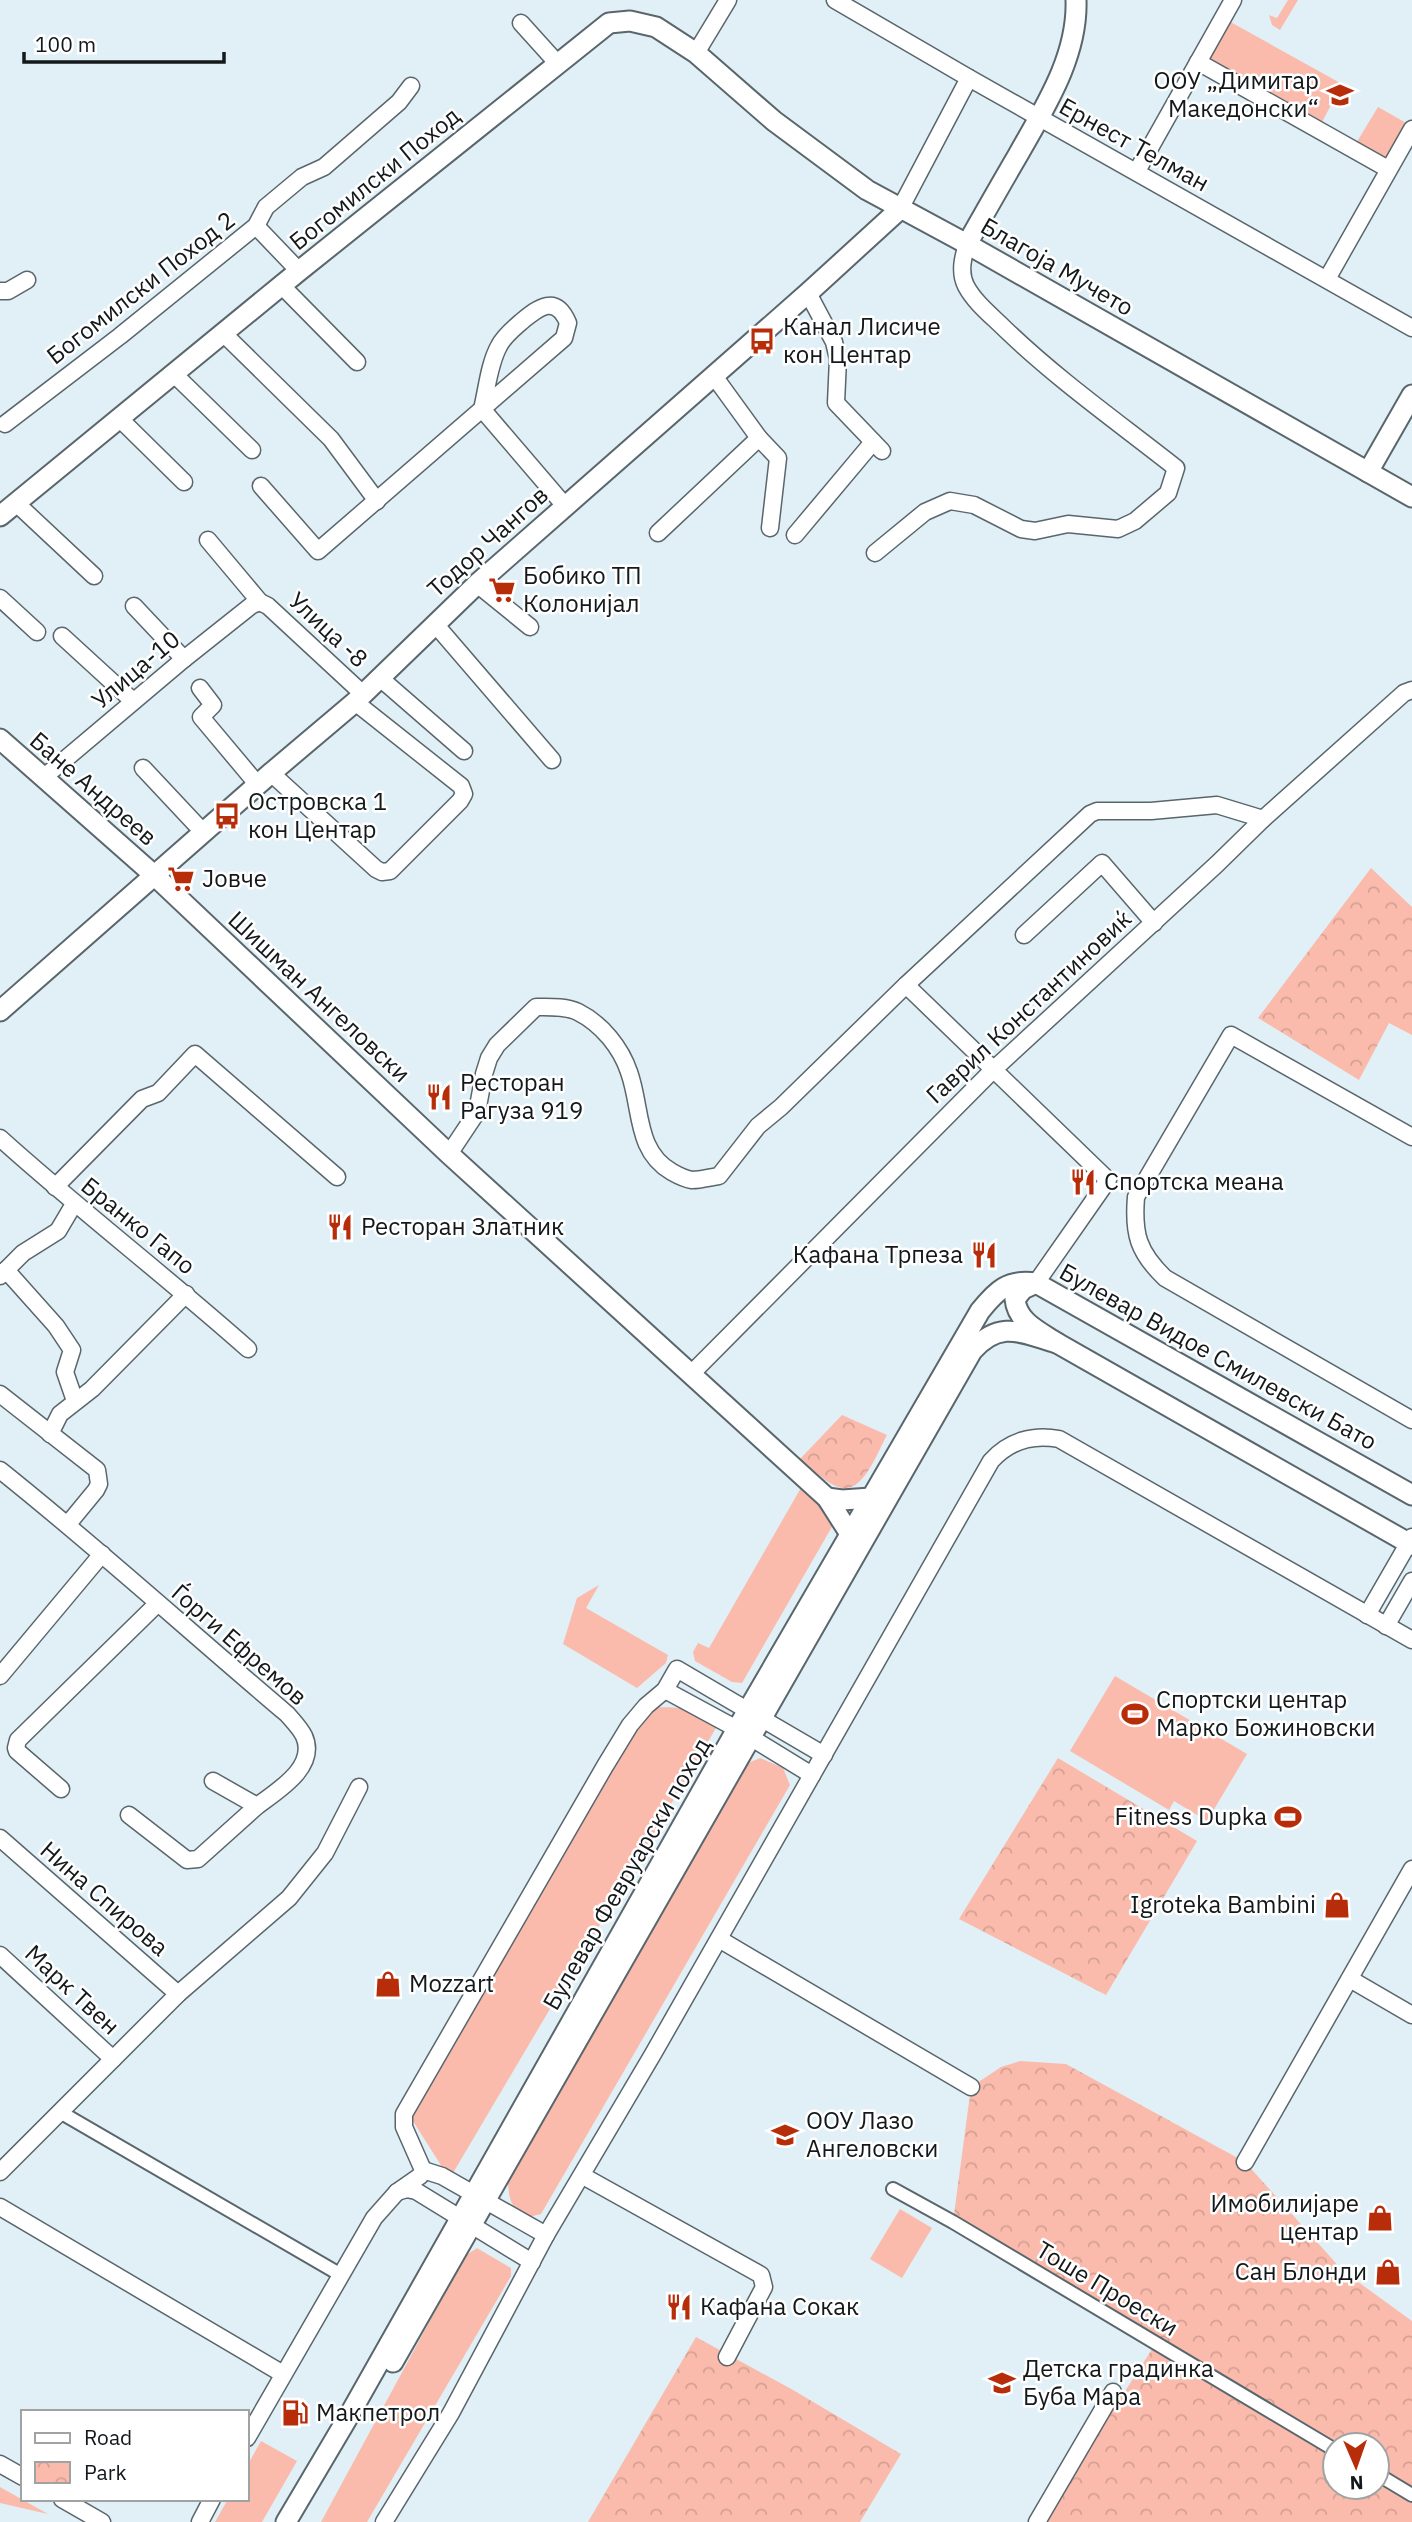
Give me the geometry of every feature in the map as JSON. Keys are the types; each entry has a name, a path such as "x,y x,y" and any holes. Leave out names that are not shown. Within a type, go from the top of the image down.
{"street":[{"path":"695,53 728,0"},
{"name":"Ернест Телман","path":"835,0 1412,328"},
{"path":"875,554 925,512 950,501 974,505 1021,529 1035,531 1068,524 1118,529 1135,521 1168,493 1176,468 1056,374 981,305 965,285 963,276 961,262 967,244 1065,66 1076,13 1076,0"},
{"path":"1138,172 1233,0"},
{"name":"Богомилски Поход","path":"4,512 609,23 630,21 656,27 695,53"},
{"path":"521,23 558,64"},
{"name":"Благоја Мучето","path":"695,53 784,129 835,168 900,209 967,244 1412,497"},
{"path":"1198,62 1388,169"},
{"name":"Тодор Чангов","path":"0,1011 359,698 477,584 900,209 969,78"},
{"path":"256,226 266,207 302,177 324,167 399,102 411,86"},
{"path":"1327,279 1412,129"},
{"name":"Богомилски Поход 2","path":"5,424 120,336 256,226 299,271"},
{"path":"0,291 27,280"},
{"path":"282,286 357,362"},
{"path":"796,535 877,446 834,409 838,359 834,342 808,293"},
{"path":"261,486 318,551 565,338 568,323 559,309 544,306 520,323 501,342 482,409"},
{"path":"223,334 331,439 377,500"},
{"path":"174,374 252,450"},
{"path":"714,376 759,438 778,458 770,528"},
{"path":"1368,472 1412,395"},
{"path":"482,409 565,506"},
{"path":"119,418 184,482"},
{"path":"657,533 759,438"},
{"path":"4,512 94,576"},
{"name":"Улица -8","path":"208,540 260,602 268,606 359,698 461,786 464,794 390,871 382,872 264,779"},
{"path":"477,584 530,627"},
{"path":"0,598 37,632"},
{"name":"Улица-10","path":"43,778 184,659 252,605 260,602"},
{"path":"134,606 184,659"},
{"path":"435,624 552,760"},
{"path":"62,636 134,701"},
{"path":"380,678 464,751"},
{"path":"200,688 213,705 201,718 264,779"},
{"name":"Гаврил Константиновиќ","path":"692,1373 992,1071 1264,819 1404,693 1412,690"},
{"name":"Бане Андреев","path":"0,739 154,875"},
{"path":"143,768 203,832"},
{"path":"850,1534 838,1511 827,1498 449,1154 477,1112 489,1058 497,1045 536,1007 559,1007 578,1012 616,1044 635,1090 645,1144 661,1166 681,1177 694,1180 719,1176 758,1126 1081,822 1097,811 1151,811 1216,805 1264,819"},
{"path":"1024,935 1102,863 1154,923"},
{"name":"Шишман Ангеловски","path":"154,875 449,1154"},
{"path":"906,985 992,1071 1108,1180 1036,1283 1023,1289 1015,1298 1016,1310 1022,1318 1056,1343 1411,1542 1367,1615"},
{"path":"1412,1137 1231,1035 1136,1197 1135,1224 1139,1243 1150,1264 1164,1278 1412,1420"},
{"path":"55,1187 142,1100 158,1093 195,1054 337,1177"},
{"name":"Бранко Гапо","path":"0,1138 74,1204 186,1294 248,1349"},
{"path":"74,1204 58,1231 23,1253 3,1273 56,1326 72,1350 65,1372 75,1401"},
{"name":"Булевар Февруарски поход","path":"755,1714 850,1534 980,1311 992,1296 1006,1286 1019,1281 1036,1283"},
{"name":"Булевар Видое Смилевски Бато","path":"1036,1283 1412,1495"},
{"path":"50,1434 60,1414 92,1389 186,1294"},
{"name":"Булевар Февруарски поход","path":"300,2522 479,2197 744,1733 972,1351 981,1340 1006,1330 1056,1343"},
{"path":"0,1394 95,1466 99,1474 99,1484 68,1524"},
{"path":"384,2522 451,2413 546,2235 583,2176 991,1461 1008,1447 1027,1439 1059,1439 1412,1640"},
{"name":"Ѓорги Ефремов","path":"0,1470 68,1524 157,1604 287,1714 303,1734 306,1747 301,1767 290,1781 257,1806"},
{"path":"827,1498 872,1498"},
{"path":"0,1676 103,1554"},
{"path":"1386,1626 1412,1581"},
{"path":"61,1788 17,1751 18,1740 157,1604"},
{"path":"546,2235 442,2176 423,2170 407,2136 404,2114 618,1744 646,1706 665,1690 677,1670 824,1755"},
{"path":"665,1690 744,1733 812,1775"},
{"path":"129,1815 187,1860 198,1859 257,1806 213,1781"},
{"path":"0,2172 178,1994 289,1898 325,1853 359,1787"},
{"name":"Нина Спирова","path":"0,1838 178,1994"},
{"path":"1245,2162 1412,1869"},
{"path":"719,1939 971,2087"},
{"name":"Марк Твен","path":"0,1955 113,2059"},
{"path":"1350,1979 1412,2015"},
{"path":"60,2112 341,2275"},
{"path":"248,2436 374,2218 397,2192 420,2176 423,2170"},
{"path":"583,2176 761,2275 764,2287 727,2357"},
{"path":"397,2192 407,2189 416,2191 532,2262"},
{"name":"Тоше Проески","path":"893,2189 1321,2442"},
{"path":"0,2207 283,2374"},
{"name":"Булевар Февруарски поход","path":"286,2522 466,2221"},
{"path":"1037,2522 1113,2392"},
{"path":"0,2464 21,2476"},
{"path":"1391,2482 1412,2495"},
{"path":"65,2501 102,2522"},
{"path":"200,2522 211,2501"}],"green space":[{"path":"1288,0 1298,0 1280,30 1272,25 1269,15 1277,18"},
{"path":"1227,20 1342,84 1321,124 1211,63 1209,58"},
{"path":"1378,107 1408,124 1387,158 1378,157 1355,145"},
{"path":"1371,868 1412,907 1412,1035 1389,1023 1359,1080 1258,1018"},
{"path":"842,1415 887,1435 864,1477 850,1488 842,1488 825,1480 800,1459"},
{"path":"802,1486 818,1500 833,1525 742,1683 732,1682 695,1661 693,1652 698,1643 709,1648"},
{"path":"599,1585 586,1608 668,1655 666,1663 637,1688 563,1644 577,1598"},
{"name":"Спортски центар Марко Божиновски","path":"1115,1676 1247,1754 1207,1821 1174,1801 1169,1810 1070,1751"},
{"path":"657,1707 690,1709 705,1715 716,1728 453,2173 444,2170 406,2110 644,1715"},
{"path":"760,1758 783,1768 790,1785 541,2214 525,2218 510,2200 508,2176 746,1764"},
{"path":"1058,1758 1197,1841 1106,1995 959,1919"},
{"path":"1020,2061 1066,2064 1245,2162 1343,2271 1412,2321 1412,2522 1041,2522 1156,2343 953,2222 971,2087 1001,2067"},
{"path":"900,2209 932,2228 902,2278 870,2259"},
{"path":"477,2248 511,2268 511,2276 367,2522 321,2522 465,2256"},
{"path":"696,2337 901,2454 860,2522 588,2522"},
{"path":"261,2441 297,2461 262,2522 215,2522 227,2501 248,2501 248,2464"},
{"path":"0,2487 48,2514 0,2503"}],"place":[{"name":"ООУ „Димитар Македонски“","path":"1340,95"},
{"name":"Канал Лисиче кон Центар","path":"762,341"},
{"name":"Бобико ТП Колонијал","path":"502,590"},
{"name":"Островска 1 кон Центар","path":"227,816"},
{"name":"Јовче","path":"181,879"},
{"name":"Ресторан Рагуза 919","path":"439,1097"},
{"name":"Спортска меана","path":"1083,1182"},
{"name":"Ресторан Златник","path":"340,1227"},
{"name":"Кафана Трпеза","path":"984,1255"},
{"name":"Спортски центар Марко Божиновски","path":"1135,1714"},
{"name":"Fitness Dupka","path":"1288,1817"},
{"name":"Igroteka Bambini","path":"1337,1905"},
{"name":"Mozzart","path":"388,1984"},
{"name":"ООУ Лазо Ангеловски","path":"785,2135"},
{"name":"Имобилијаре центар","path":"1380,2218"},
{"name":"Сан Блонди","path":"1388,2272"},
{"name":"Кафана Сокак","path":"679,2307"},
{"name":"Детска градинка Буба Мара","path":"1002,2383"},
{"name":"Макпетрол","path":"295,2413"}]}
